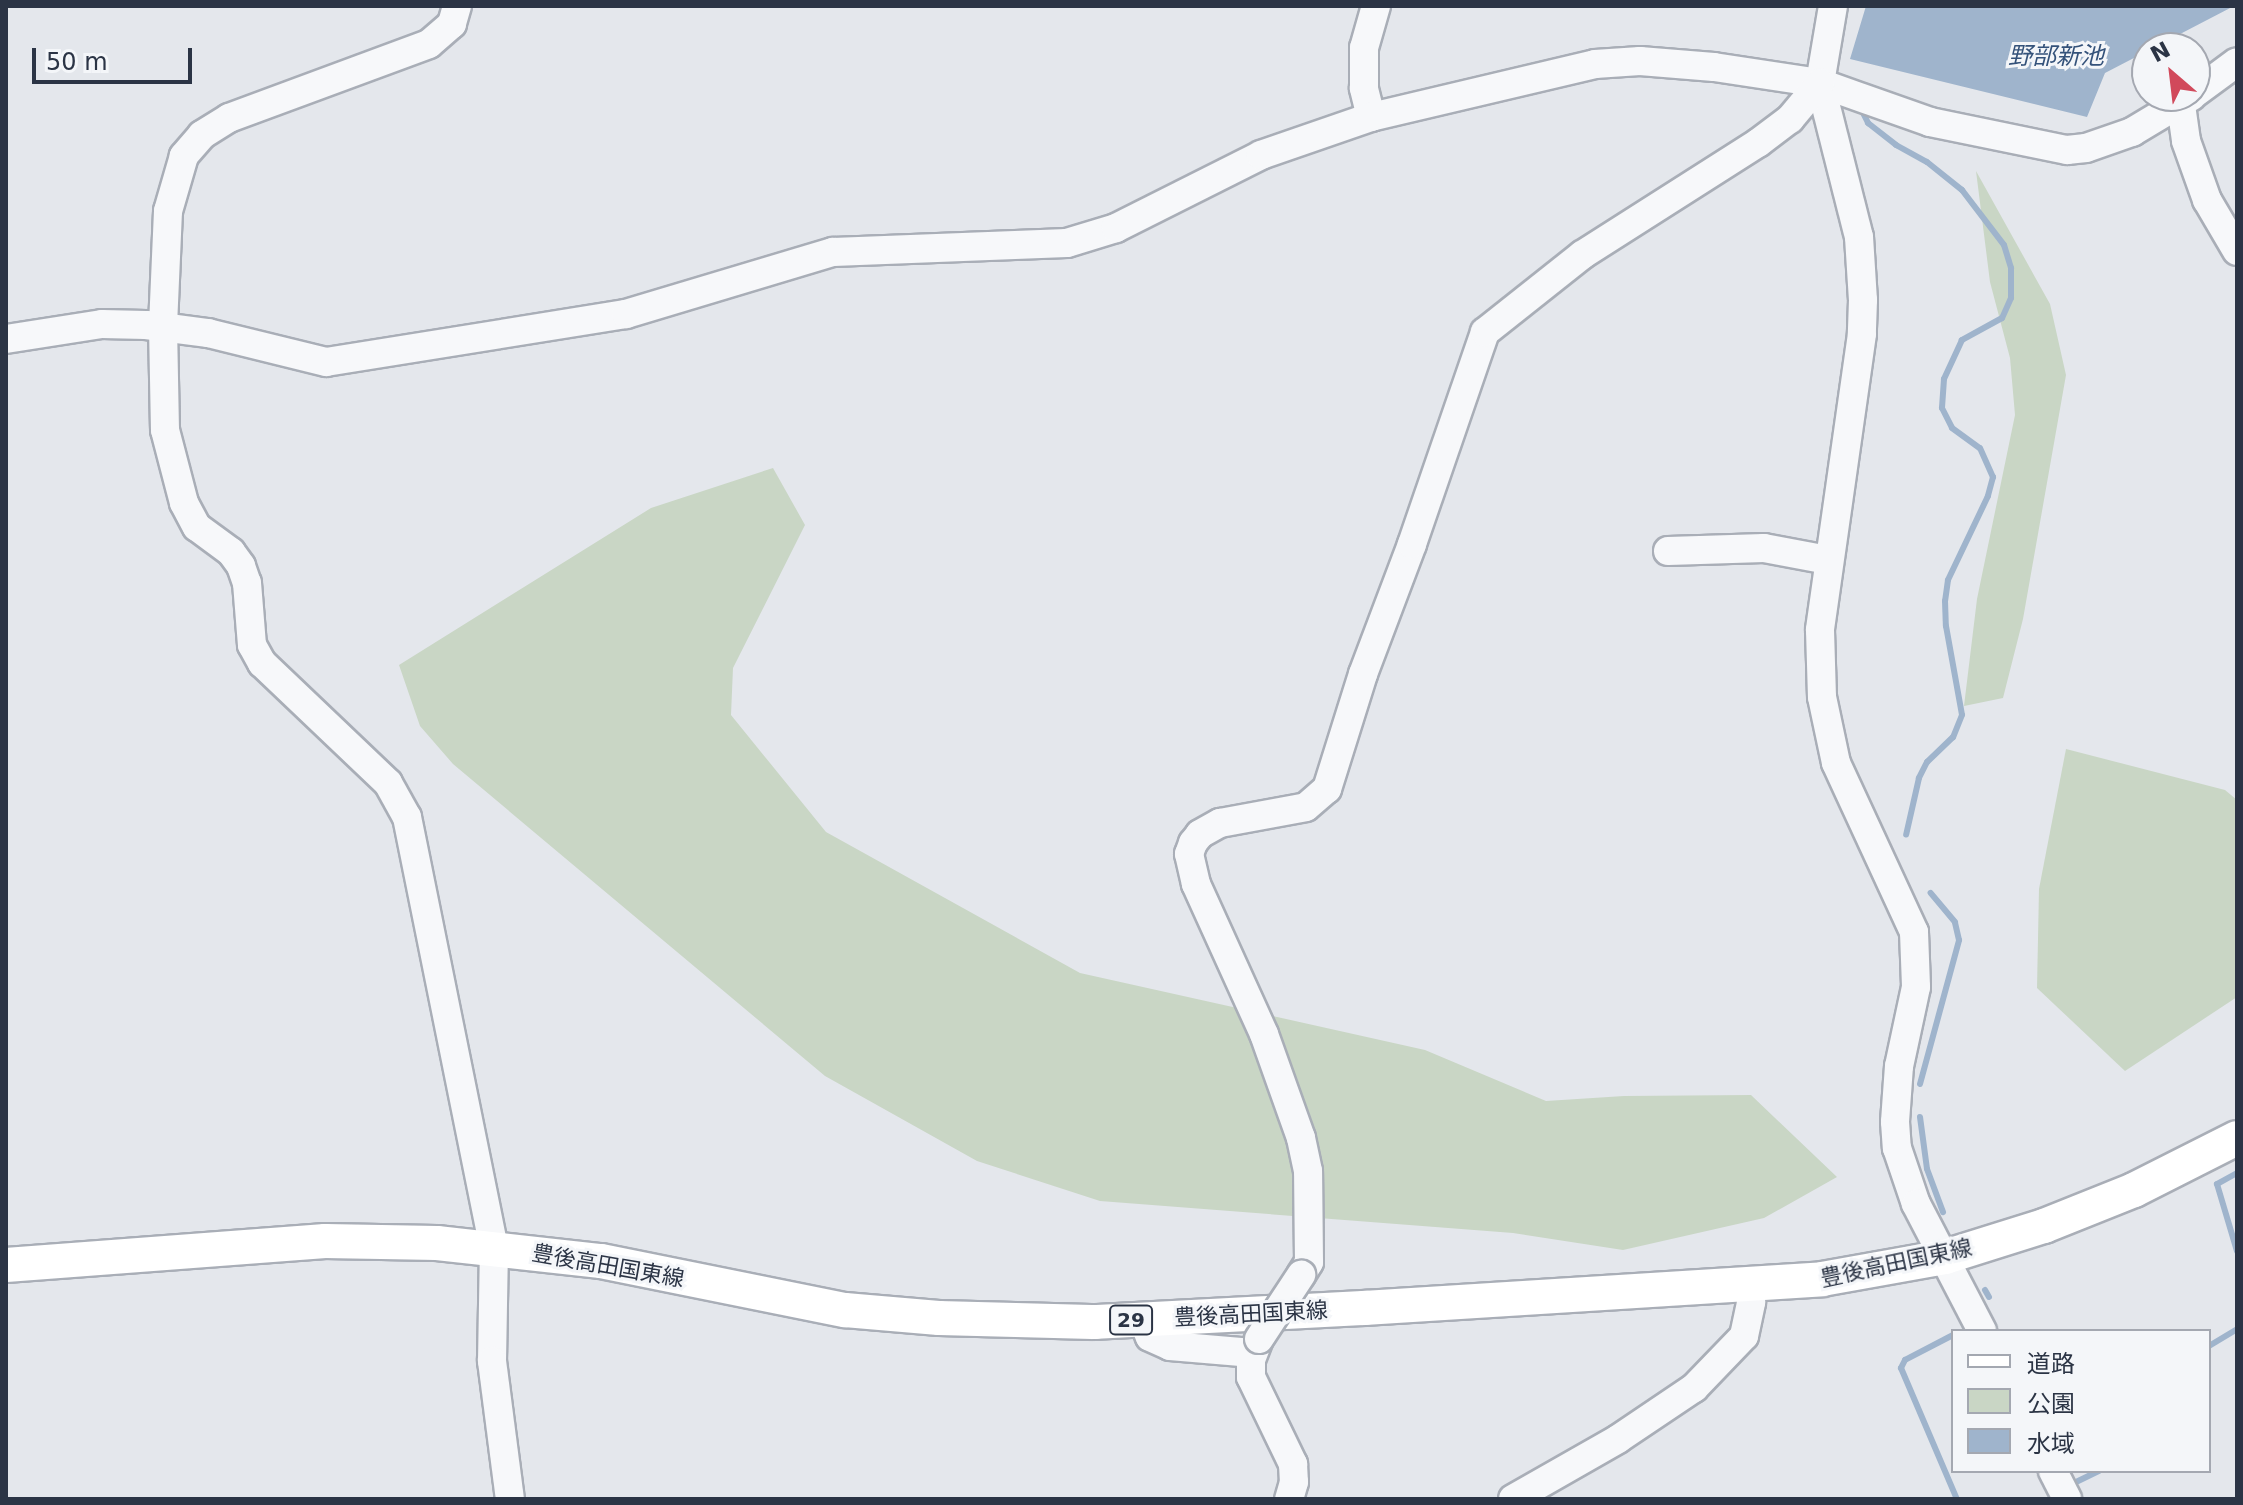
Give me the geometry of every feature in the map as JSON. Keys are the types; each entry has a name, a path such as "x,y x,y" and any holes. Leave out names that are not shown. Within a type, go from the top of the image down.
{"main road":[{"name":"豊後高田国東線","path":"6,1265 325,1241 494,1247 601,1261 845,1310 1022,1323 1143,1320 1749,1286 1822,1279 1945,1257 2044,1226 2134,1190 2237,1138"}],"street":[{"path":"457,6 452,24 429,44 229,118 202,135 184,156 168,211 163,326 165,430 184,503 197,527 231,552 241,566 247,583 252,645 262,663 388,783 407,817 494,1247 492,1361 510,1499"},
{"path":"1371,117 1364,88 1364,48 1376,6"},
{"path":"1833,6 1820,83 1859,237 1863,300 1862,334 1820,630 1828,732 1848,793 1905,906 1916,945 1916,987 1896,1097 1897,1148 1916,1204 1981,1329"},
{"path":"6,339 102,324 163,326 208,333 326,362 626,314 833,252 1067,243 1116,228 1261,155 1371,117 1554,72 1610,63 1640,61 1714,67 1820,83 1930,122 2067,150 2086,148 2132,132 2166,112"},
{"path":"2211,82 2237,62"},
{"path":"1289,1499 1294,1482 1293,1464 1254,1387 1256,1346 1309,1262 1308,1171 1301,1138 1264,1034 1196,884 1189,854 1193,843 1200,834 1220,823 1306,807 1327,789 1363,674 1412,544 1485,332 1582,255 1758,143 1790,119 1820,83"},
{"path":"2188,112 2186,141 2207,200 2237,251"},
{"path":"1668,551 1764,548 1828,560"},
{"path":"1513,1499 1618,1439 1694,1388 1744,1336 1751,1302 1749,1286"},
{"path":"1143,1320 1150,1337 1170,1346 1256,1346"},
{"path":"2054,1473 2067,1499"}],"green space":[{"path":"1976,171 2050,304 2066,375 2023,619 2003,698 1964,706 1977,599 2015,415 2010,358 1990,282"},
{"path":"773,468 805,525 733,668 731,715 826,832 1080,973 1425,1050 1546,1101 1624,1096 1751,1095 1837,1177 1764,1218 1623,1250 1513,1233 1100,1201 977,1161 825,1076 453,764 420,726 399,665 651,508"},
{"path":"2066,749 2225,790 2237,800 2237,997 2125,1071 2037,988 2039,889"}],"water":[{"name":"野部新池","path":"1866,6 2234,6 2184,32 2131,32 2131,59 2105,73 2087,117 1850,59"}],"waterway":[{"path":"1861,109 1868,123 1896,145 1927,162 1962,190 2004,245 2011,268 2011,298 2002,318 1962,340 1944,379 1942,408 1952,428 1980,448 1993,477 1988,496 1948,580 1945,601 1946,626 1962,715 1953,737 1927,762 1919,778 1906,835"},
{"path":"1920,1084 1959,940 1955,922 1931,893"},
{"path":"1920,1117 1927,1169 1943,1212"},
{"path":"2237,1173 2217,1184 2237,1251"},
{"path":"1985,1290 1989,1297"},
{"path":"2211,1345 2237,1329"},
{"path":"1951,1336 1905,1360 1901,1368 1957,1499"},
{"path":"2074,1483 2095,1473"}]}
